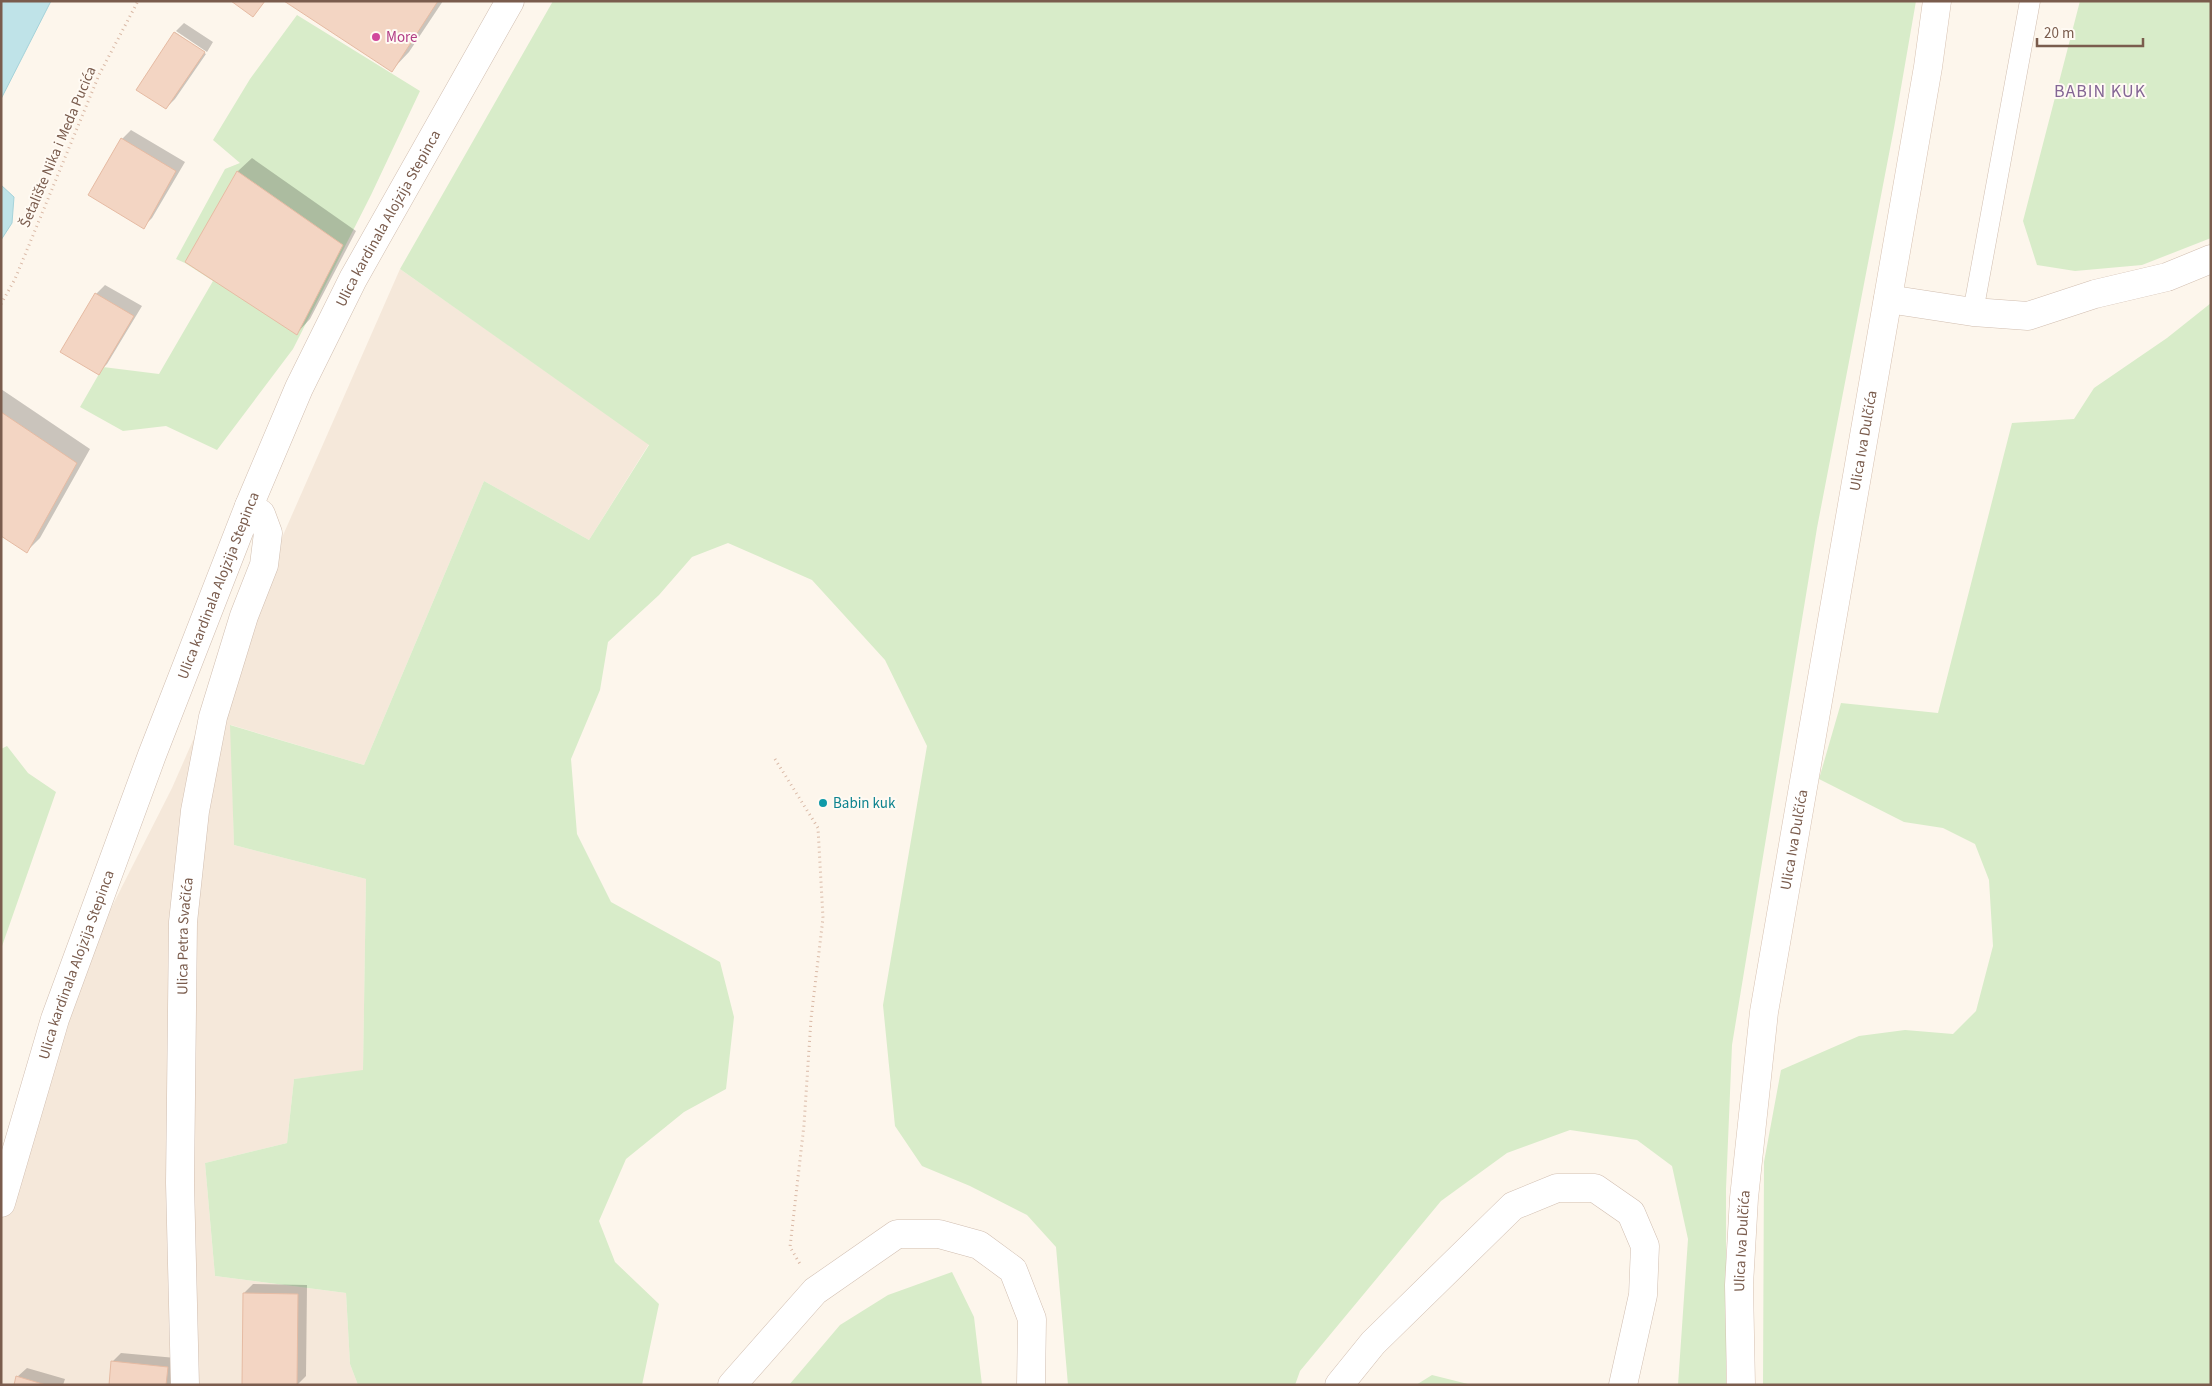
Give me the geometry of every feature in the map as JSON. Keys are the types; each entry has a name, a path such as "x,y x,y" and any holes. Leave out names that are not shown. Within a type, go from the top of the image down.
{"street":[{"name":"Ulica kardinala Alojzija Stepinca","path":"1,1204 55,1019 152,755 249,506 299,388 353,279 510,1"},
{"name":"Ulica Iva Dulčića","path":"1741,1385 1739,1285 1744,1198 1764,1012 1928,67 1937,1"},
{"path":"1888,299 1973,312 2028,316 2095,294 2167,277 2211,259"},
{"name":"Ulica Petra Svačića","path":"185,1385 180,1183 184,922 195,811 213,717 244,616 264,565 268,532 262,514 249,506"},
{"path":"1339,1385 1373,1343 1513,1206 1557,1188 1595,1188 1631,1213 1645,1246 1644,1295 1623,1385"},
{"path":"732,1385 815,1291 897,1234 939,1234 979,1245 1013,1270 1032,1319 1031,1385"}],"lane":[{"path":"1973,312 2030,1"}],"path":[{"name":"Šetalište Nika i Meda Pucića","path":"1,304 15,279 99,75 138,1"},
{"path":"775,759 818,828 823,918 810,1019 804,1125 790,1247 815,1291"}],"shaded area":[{"path":"400,269 649,444 589,540 484,481 364,765 231,725 234,845 366,879 363,1071 294,1079 287,1143 205,1163 215,1276 346,1293 350,1364 358,1385 1,1385 1,1215 55,1019 172,788"}],"green space":[{"path":"553,1 1916,1 1894,128 1817,528 1732,1045 1726,1189 1726,1385 1678,1385 1688,1239 1672,1166 1637,1140 1570,1130 1507,1153 1441,1201 1300,1371 1295,1385 1068,1385 1056,1247 1027,1215 970,1186 922,1166 895,1126 883,1005 927,746 885,660 812,580 728,543 692,557 659,595 608,642 600,690 571,759 577,834 611,902 720,962 734,1017 726,1089 684,1112 626,1159 599,1221 615,1262 659,1304 642,1385 358,1385 350,1364 346,1293 215,1276 205,1163 287,1143 294,1079 363,1070 366,879 234,845 230,725 364,765 484,481 589,540 649,445 400,269"},
{"path":"2080,1 2211,1 2211,238 2142,265 2075,271 2037,265 2023,221"},
{"path":"297,15 420,91 371,195 293,349 217,450 166,426 123,431 80,407 103,367 159,374 213,281 176,259 225,169 240,163 213,140 250,79"},
{"path":"2211,303 2211,1385 1763,1385 1764,1162 1781,1070 1859,1036 1905,1030 1953,1034 1976,1011 1993,946 1989,880 1975,844 1943,828 1904,822 1819,779 1841,703 1938,713 2012,423 2074,419 2094,388 2167,338"},
{"path":"7,746 28,773 56,792 1,949 1,749"},
{"path":"952,1272 974,1317 982,1385 789,1385 840,1325 888,1295"},
{"path":"1432,1375 1472,1385 1416,1385"}],"water":[{"path":"1,1 51,1 1,99"},
{"path":"1,185 14,197 12,223 1,240"}],"building":[{"path":"231,1 265,1 253,17"},
{"name":"More","path":"284,1 438,1 392,72"},
{"path":"174,32 205,52 166,109 136,90"},
{"path":"121,138 176,171 144,229 88,195"},
{"path":"237,171 343,245 297,335 185,262"},
{"path":"95,293 134,316 99,375 60,352"},
{"path":"1,412 77,463 27,553 1,536"},
{"path":"243,1293 298,1294 297,1385 242,1385"},
{"path":"111,1361 168,1367 166,1385 109,1385"},
{"path":"16,1376 46,1385 14,1385"}],"place":[{"name":"More","path":"376,37"},
{"name":"Babin kuk","path":"823,803"}],"district":[{"name":"BABIN KUK","path":"2100,91"}]}
